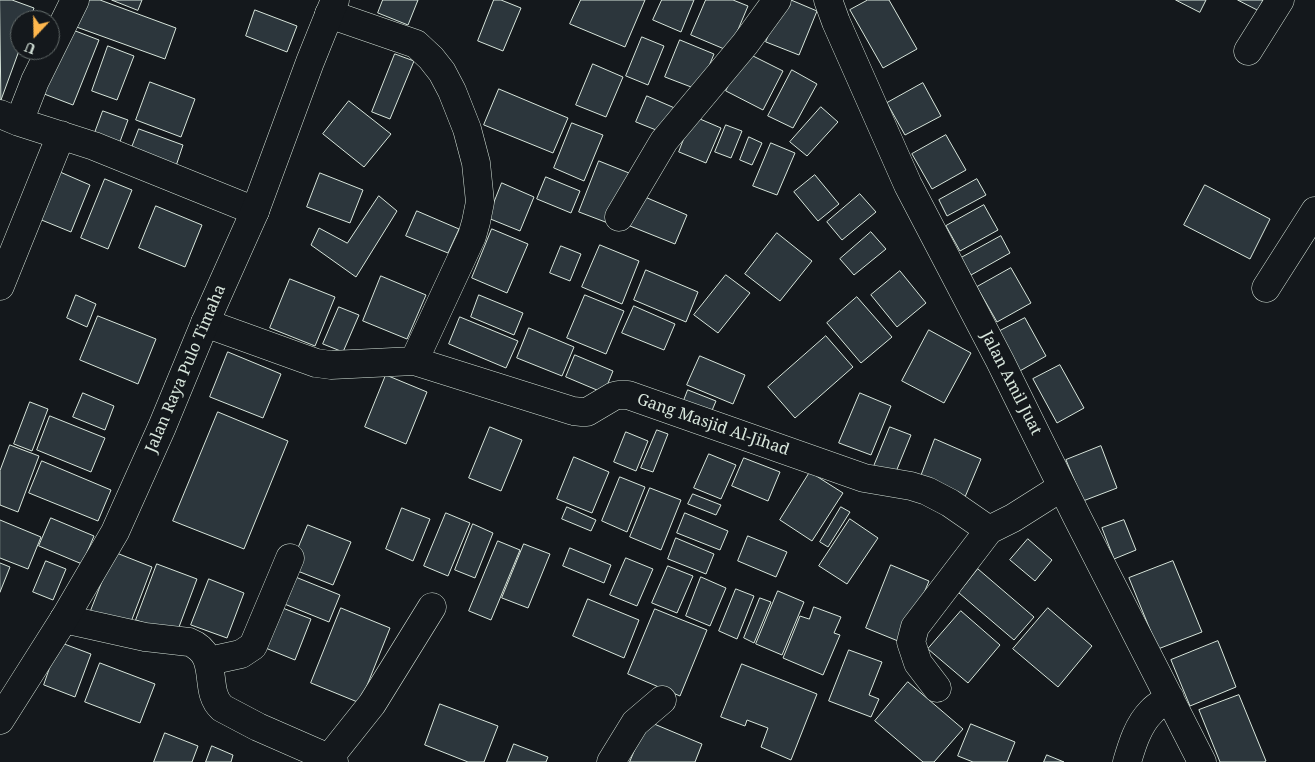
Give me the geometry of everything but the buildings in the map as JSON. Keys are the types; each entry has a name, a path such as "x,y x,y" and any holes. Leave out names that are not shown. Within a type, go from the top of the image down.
{"street":[{"path":"76,0 35,81 9,118 94,146 254,211"},
{"path":"619,217 664,141 745,44 777,0"},
{"name":"Jalan Amil Juat","path":"828,0 908,185 1000,361 1202,762"},
{"path":"1248,51 1280,0"},
{"path":"332,7 416,44 431,58 442,72 452,91 467,129 476,163 480,202 472,236 414,360"},
{"name":"Jalan Raya Pulo Timaha","path":"0,720 64,619 115,532 254,211 332,7"},
{"path":"0,286 61,135"},
{"path":"1266,288 1315,212"},
{"name":"Gang Masjid Al-Jihad","path":"205,323 316,363 331,365 414,360 573,411 587,412 614,396 628,395 864,478 911,486 950,502 989,530"},
{"path":"937,688 918,663 911,642 915,627 989,530 1013,518 1062,487"},
{"path":"209,662 241,654 253,646 290,558"},
{"path":"64,619 145,637 189,642 202,648 209,662 215,698 222,708 258,727 331,760 372,704 432,606"},
{"path":"1127,762 1142,723 1152,710 1170,698"},
{"path":"611,762 635,723 662,700"}]}
